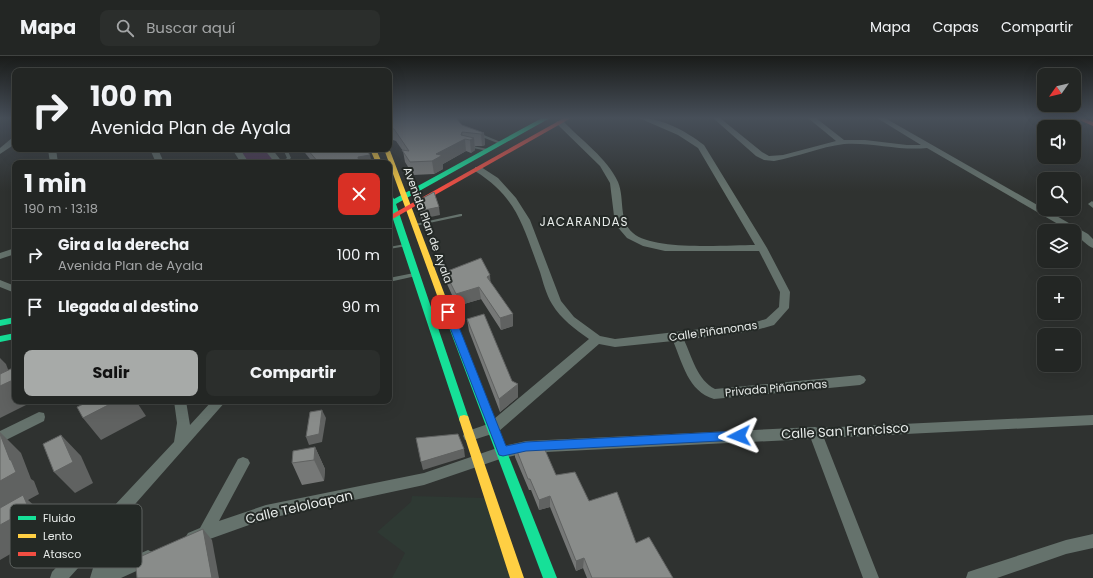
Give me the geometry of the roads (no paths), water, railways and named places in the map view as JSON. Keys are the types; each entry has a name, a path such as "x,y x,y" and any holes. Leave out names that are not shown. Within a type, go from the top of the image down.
{"main road":[{"path":"517,578 406,245 392,217 524,142"},
{"path":"392,200 403,197 501,143"},
{"name":"Avenida Plan de Ayala","path":"392,161 403,197 503,452 550,578"},
{"path":"392,233 402,235"},
{"path":"0,323 12,321"},
{"path":"0,340 12,337"}],"street":[{"path":"0,152 12,142"},
{"path":"583,142 603,165 614,183 620,224 630,236 646,244 665,248 762,248"},
{"name":"Calle Piñanonas","path":"597,339 615,343 753,327 770,322 784,308 785,292 762,248 701,147 696,142"},
{"path":"745,142 766,158 784,157 841,142"},
{"path":"851,142 915,148 929,146"},
{"path":"923,142 1089,235 1093,245"},
{"path":"271,152 277,160"},
{"path":"470,436 493,428 597,339 570,320 556,302 525,220 515,203 495,180 478,169"},
{"path":"0,256 12,251"},
{"path":"0,283 12,289"},
{"name":"Privada Piñanonas","path":"677,337 697,382 704,390 714,394 860,380"},
{"path":"180,444 184,423 181,404"},
{"path":"124,504 217,404"},
{"path":"0,437 39,417"},
{"name":"Calle San Francisco","path":"478,460 526,447 815,432 1093,420"},
{"path":"815,432 871,578"},
{"name":"Calle Teloloapan","path":"178,544 206,532 266,512 424,479 478,460"},
{"path":"206,532 243,463"},
{"path":"974,578 1066,547 1093,541"},
{"path":"142,561 158,554"},
{"path":"58,578 67,568"},
{"path":"98,578 101,568"},
{"path":"102,578 125,568"}],"lane":[{"path":"465,146 488,150"},
{"path":"414,225 460,215"},
{"path":"392,247 406,245"},
{"path":"392,279 416,274"}],"district":[{"name":"JACARANDAS","path":"584,221"}]}
